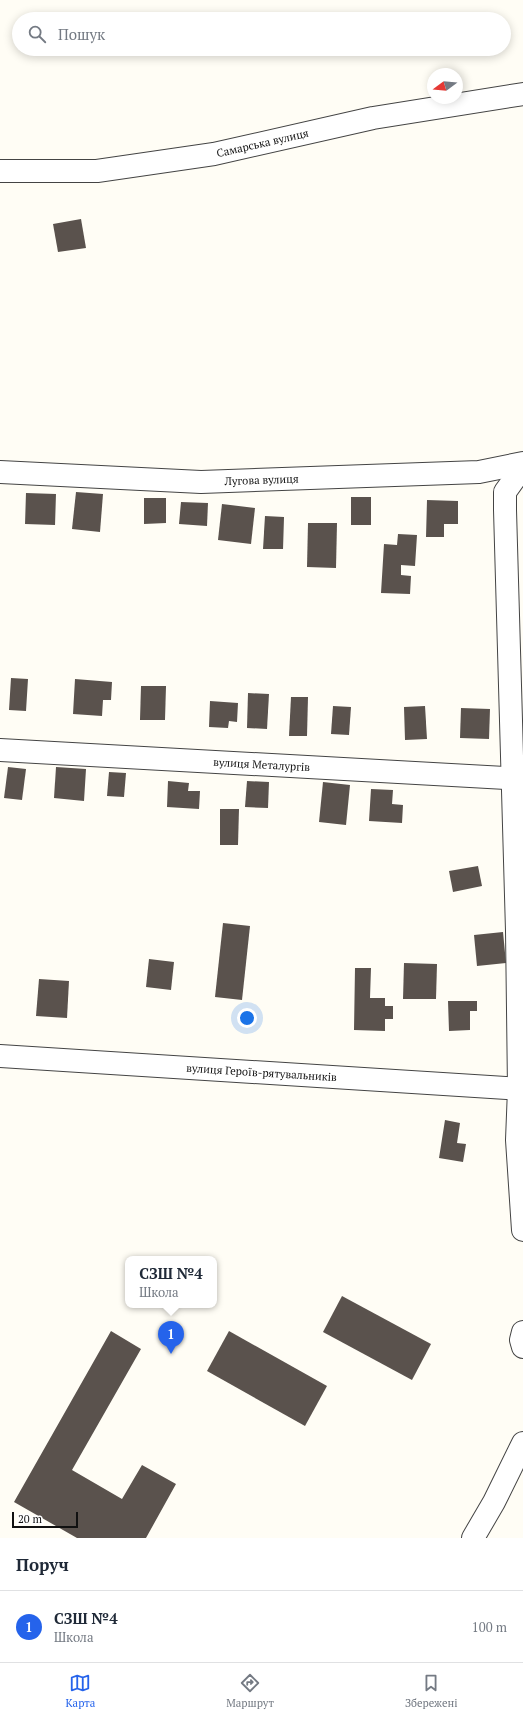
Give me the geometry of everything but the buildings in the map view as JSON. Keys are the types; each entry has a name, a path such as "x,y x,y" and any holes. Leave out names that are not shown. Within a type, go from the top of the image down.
{"street":[{"name":"Самарська вулиця","path":"0,172 105,170 214,154 374,118 523,94"},
{"name":"Лугова вулиця","path":"0,472 201,482 479,472 523,463"},
{"path":"523,467 505,492 505,545 518,778 521,1089 517,1140 523,1230"},
{"name":"вулиця Металургів","path":"0,750 518,778"},
{"name":"вулиця Героїв-рятувальників","path":"0,1056 521,1089"},
{"path":"523,1332 521,1340 523,1348"},
{"path":"473,1538 494,1502 523,1443"}],"place":[{"name":"СЗШ №4","path":"171,1354"}]}
